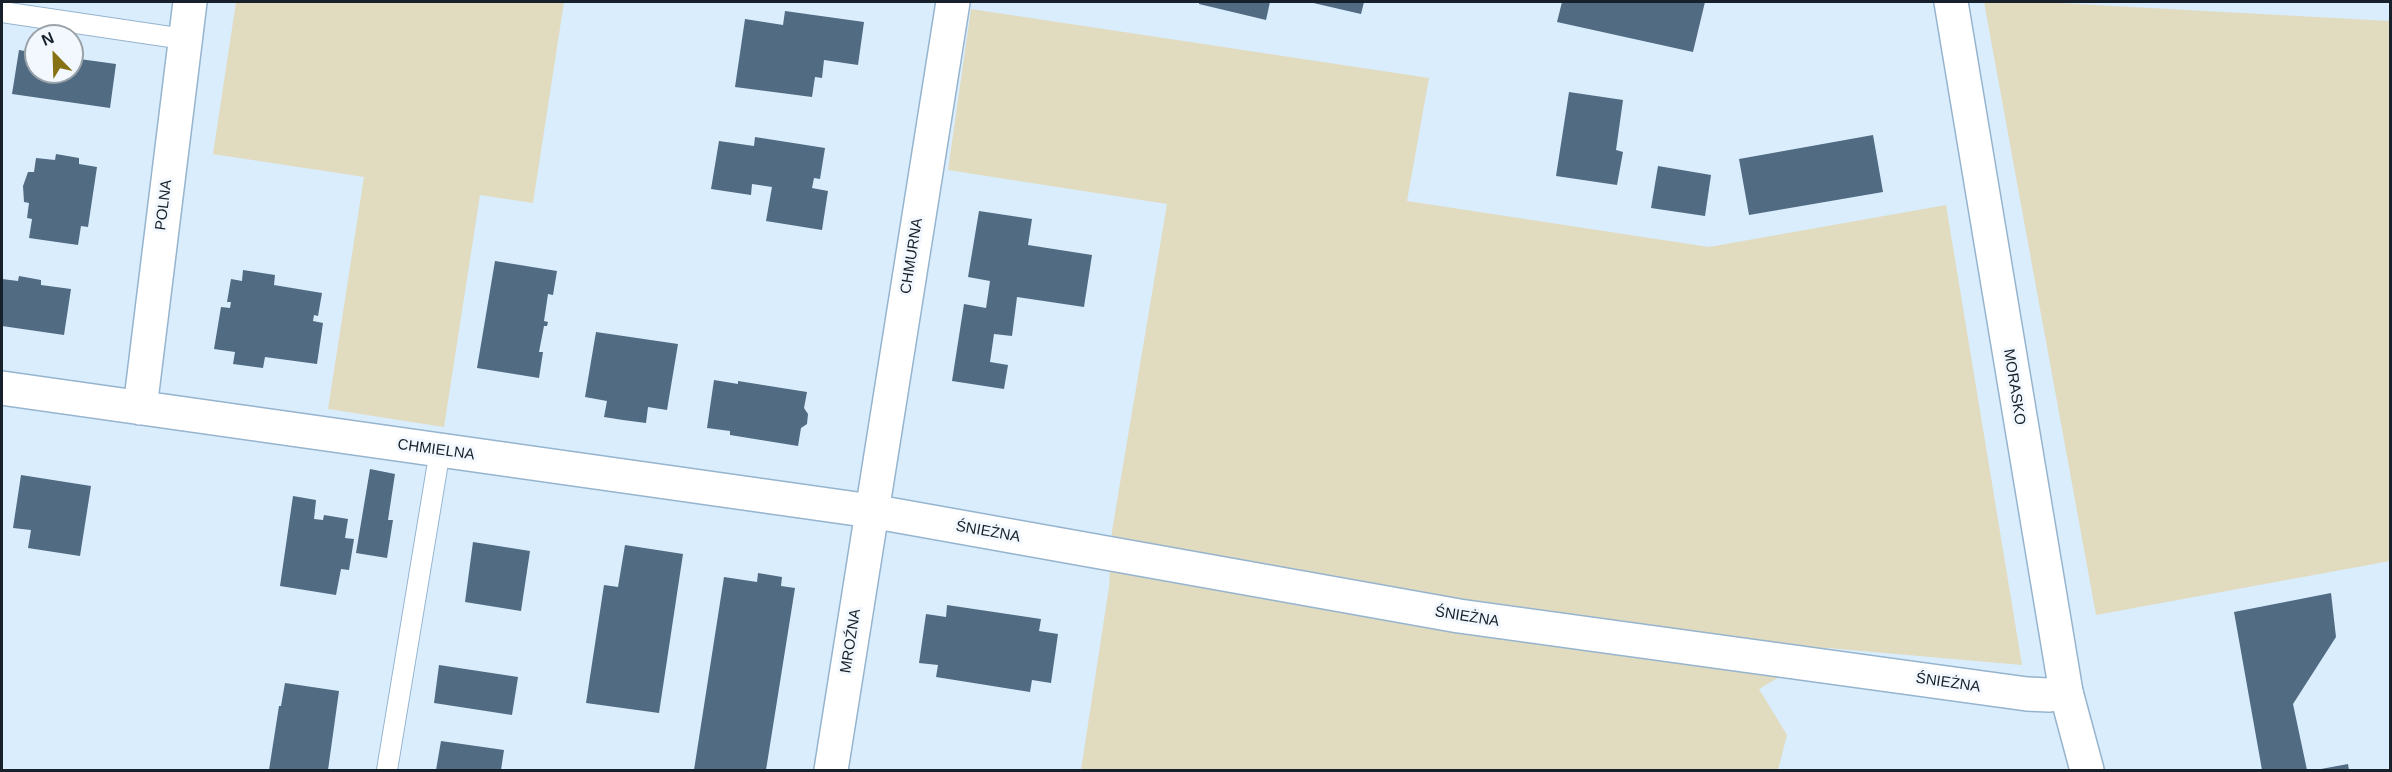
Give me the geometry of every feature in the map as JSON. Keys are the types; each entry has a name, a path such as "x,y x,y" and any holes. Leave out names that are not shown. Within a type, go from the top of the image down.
{"street":[{"name":"POLNA","path":"140,408 190,2"},
{"name":"CHMURNA","path":"871,511 953,2"},
{"name":"MORASKO","path":"1951,2 2066,692 2087,771"},
{"name":"CHMIELNA","path":"2,388 871,511"},
{"name":"ŚNIEŻNA","path":"871,511 1459,616 2027,694 2049,695 2066,692"},
{"name":"MROŹNA","path":"831,771 871,511"}],"lane":[{"path":"2,12 184,39"},
{"path":"387,771 441,450"}],"shaded area":[{"path":"236,2 564,2 533,203 480,195 444,427 328,409 364,177 213,154"},
{"path":"1984,2 2040,2 2390,21 2390,561 2096,615"},
{"path":"971,9 1429,78 1407,201 1709,247 1946,205 2022,665 1828,648 1759,689 1787,735 1778,770 1081,770 1109,587 1112,531 1167,204 948,170"}],"building":[{"path":"1199,2 1270,2 1266,20 1199,4"},
{"path":"1309,2 1364,2 1361,14"},
{"path":"1562,2 1705,2 1693,52 1557,22"},
{"path":"785,11 864,22 858,65 824,60 822,78 815,77 812,97 735,87 745,19 783,25"},
{"path":"19,50 24,51 24,84 84,84 84,60 116,64 110,108 12,94"},
{"path":"1569,92 1623,100 1616,150 1623,152 1617,185 1556,176"},
{"path":"1873,135 1883,192 1749,215 1739,159"},
{"path":"755,137 825,148 820,179 814,178 812,188 828,191 822,230 766,221 772,187 752,184 751,195 711,189 719,141 754,146"},
{"path":"56,154 79,158 79,164 97,167 88,227 81,226 78,245 29,238 32,219 27,218 29,203 24,202 23,186 28,172 34,172 36,158 55,160"},
{"path":"1658,166 1711,175 1705,216 1651,208"},
{"path":"979,211 1032,219 1028,245 1092,255 1084,307 1017,297 1012,336 994,334 990,362 1008,365 1004,389 952,381 964,304 986,308 990,281 968,277"},
{"path":"495,261 557,271 553,295 548,294 544,321 548,322 547,326 544,326 539,352 543,352 539,378 477,368"},
{"path":"243,270 275,275 274,285 322,293 318,316 314,315 313,321 323,323 317,364 265,357 263,368 233,364 235,352 214,349 221,307 230,308 231,302 227,302 231,279 242,281"},
{"path":"19,276 41,280 41,285 71,289 64,335 2,326 2,279 18,281"},
{"path":"596,332 678,344 667,410 648,407 646,423 604,417 607,401 585,397"},
{"path":"714,380 738,384 738,381 807,392 804,408 808,414 807,424 801,428 798,446 730,435 730,431 707,428"},
{"path":"370,469 395,474 388,520 393,520 387,558 356,553"},
{"path":"21,475 91,486 80,556 28,548 31,530 13,528"},
{"path":"293,496 316,500 314,519 323,520 324,515 348,519 345,538 354,539 349,570 341,569 336,595 280,586"},
{"path":"473,542 530,551 521,611 465,602"},
{"path":"625,545 683,554 659,713 586,703 604,585 618,587"},
{"path":"758,573 782,577 781,586 795,588 766,770 694,770 724,577 757,582"},
{"path":"2331,593 2336,637 2293,704 2307,770 2262,770 2234,612"},
{"path":"947,605 1041,619 1039,631 1058,634 1051,683 1032,680 1030,692 936,677 938,665 919,663 926,614 946,617"},
{"path":"439,665 518,677 512,715 434,703"},
{"path":"285,683 339,691 328,770 269,770"},
{"path":"441,741 504,750 501,770 436,770"},
{"path":"2348,764 2349,770 2321,769"}]}
